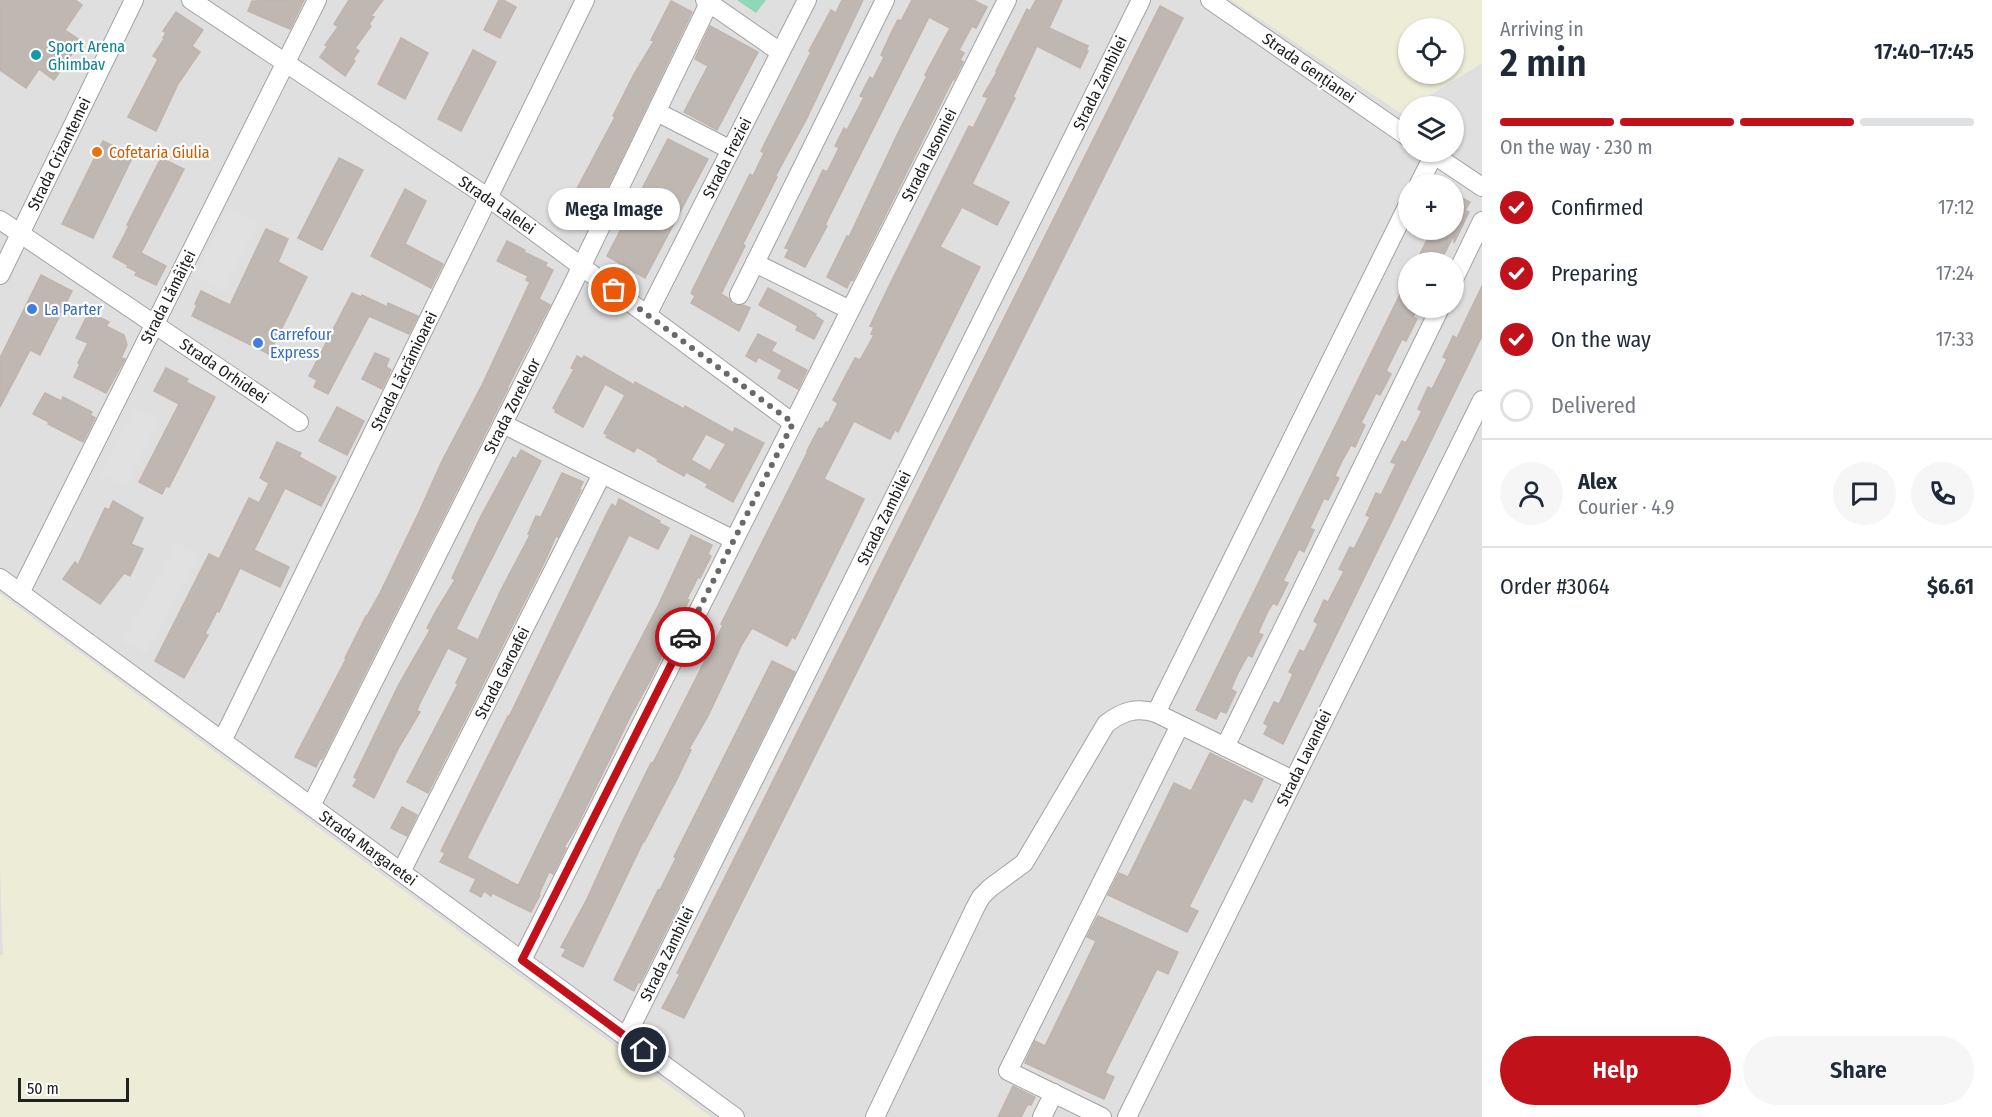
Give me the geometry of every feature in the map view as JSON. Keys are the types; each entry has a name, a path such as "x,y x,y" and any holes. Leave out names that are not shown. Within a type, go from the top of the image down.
{"street":[{"name":"Strada Crizantemei","path":"0,275 134,0"},
{"name":"Strada Lalelei","path":"190,0 489,198 793,423"},
{"name":"Strada Lămâiței","path":"20,593 316,0"},
{"name":"Strada Lăcrămioarei","path":"222,741 585,0"},
{"name":"Strada Freziei","path":"647,315 807,0"},
{"path":"739,295 885,0"},
{"name":"Strada Iasomiei","path":"522,960 1007,0"},
{"name":"Strada Zambilei","path":"626,1037 1141,0"},
{"name":"Strada Gențianei","path":"1210,0 1398,130"},
{"path":"707,2 780,52"},
{"name":"Strada Zorelelor","path":"311,806 582,267 707,2"},
{"path":"657,112 731,150"},
{"path":"1445,162 1482,187"},
{"name":"Strada Orhideei","path":"0,220 299,422"},
{"path":"1464,258 1482,221"},
{"path":"1156,713 1398,226"},
{"path":"755,263 850,310"},
{"path":"1225,747 1435,318"},
{"name":"Strada Lavandei","path":"1127,1117 1482,400"},
{"path":"503,424 734,540"},
{"name":"Strada Garoafei","path":"401,872 603,474"},
{"name":"Strada Margaretei","path":"0,578 735,1117"},
{"path":"875,1117 981,897 1024,863 1106,723 1128,711 1143,709 1156,713 1293,780"},
{"path":"1102,1117 1008,1071 1180,725"},
{"path":"1042,1117 1054,1093"}],"shaded area":[{"path":"0,0 1232,0 1398,111 1398,162 1464,162 1464,96 1428,96 1448,84 1464,84 1464,74 1482,63 1482,1117 711,1117 0,594"},
{"path":"229,208 258,223 223,291 194,276"},
{"path":"136,407 160,419 125,487 100,474"},
{"path":"177,543 199,555 146,653 123,641"},
{"path":"1,866 3,955 0,955"}],"green space":[{"path":"737,0 766,0 756,13"},
{"path":"1232,0 1482,0 1482,63 1464,74 1464,18 1398,18 1398,84 1448,84 1428,96 1398,96 1398,111"},
{"path":"0,594 711,1117 0,1117 0,955 3,955 0,866"}],"building":[{"name":"Sport Arena Ghimbav","path":"0,0 75,0 82,5 65,30 81,41 54,80 39,69 26,88 0,70"},
{"path":"304,0 290,29 248,11 252,1"},
{"path":"349,0 383,0 371,16 374,17 369,24 371,26 355,48 359,51 345,76 320,57 328,46 325,45 338,27 334,24"},
{"path":"499,0 516,7 500,38 484,30"},
{"path":"842,0 863,0 806,120 775,177 777,177 721,294 733,305 750,308 739,331 691,303 695,296 691,293 750,174 753,176 764,153 761,151 811,52 809,51 831,10 836,13"},
{"path":"912,0 973,0 987,7 976,28 972,26 959,50 964,53 960,60 963,62 847,288 827,277 847,236 849,237 927,76 925,75 950,28 929,17 805,267 785,257 789,249 785,248 823,170 827,172 839,148 835,146 844,128 847,130 864,97 860,96 870,77 873,79 884,57 881,55 892,31 898,20 901,21"},
{"path":"1036,0 1062,0 1049,28 1088,46 1086,51 1088,51 1080,68 1037,46 1013,97 1015,98 972,184 1009,202 997,225 962,207 940,247 980,267 898,432 895,430 890,439 854,421 824,479 864,499 795,639 792,637 787,646 752,628 689,749 691,750 677,779 643,842 583,967 562,956 566,949 561,947 587,899 651,763 723,625 721,624 807,451 819,428 822,429 826,422 828,423 838,403 833,400 855,358 860,360 874,335 871,334 874,327 870,326 888,288 969,126 973,128 988,98 983,96 1027,9 1030,11"},
{"path":"671,1 692,12 605,193 591,218 587,216 583,225 563,215 615,117 613,116 634,74 654,41 651,40"},
{"path":"1160,6 1183,18 684,1018 662,1008 680,974 677,973"},
{"path":"176,12 203,30 192,46 200,52 178,84 156,131 128,117 158,59 153,56 164,39 166,33 163,31"},
{"path":"710,26 758,52 717,130 684,112 708,66 695,59"},
{"path":"401,38 428,53 405,99 378,84"},
{"path":"473,50 496,62 461,131 438,119"},
{"path":"668,139 708,159 645,278 607,256"},
{"path":"103,141 133,156 93,238 62,224"},
{"path":"161,158 184,169 141,253 166,266 156,285 135,275 137,272 113,257"},
{"path":"339,158 363,170 322,250 298,238"},
{"path":"405,189 426,201 405,244 443,264 431,288 371,256"},
{"path":"1464,199 1470,202 1465,210 1469,212 1464,222"},
{"path":"266,229 288,239 278,262 307,277 269,354 192,316 201,291 230,305"},
{"path":"1427,240 1451,240 1445,252 1421,252"},
{"path":"507,241 547,263 545,266 553,270 539,299 550,305 316,767 295,757 366,616 380,593 530,282 526,280 528,276 497,261"},
{"path":"41,275 72,291 40,355 30,350 0,407 0,358"},
{"path":"1482,286 1482,336 1283,744 1264,734 1268,726 1264,723 1274,702 1279,704 1283,696 1293,674 1289,672 1300,650 1304,652 1318,624 1314,621 1324,600 1328,602 1344,571 1339,569 1350,547 1354,549 1370,517 1366,515 1376,493 1381,495 1396,464 1391,462 1402,441 1406,443 1422,411 1418,409 1428,387 1432,389 1447,359 1443,357 1453,336 1457,338"},
{"path":"768,288 816,314 815,316 823,321 814,339 796,330 798,326 759,305"},
{"path":"352,293 361,297 362,295 387,307 388,303 418,316 409,334 369,316 328,394 314,387 317,380 309,376"},
{"path":"1398,298 1398,318 1417,319 1406,341 1402,339 1386,371 1391,374 1380,395 1376,393 1361,423 1365,425 1355,447 1351,445 1342,461 1335,476 1339,478 1328,500 1324,498 1310,528 1314,530 1304,552 1299,549 1283,581 1288,583 1277,605 1273,603 1268,611 1258,633 1263,635 1252,657 1248,655 1231,689 1236,692 1226,713 1220,711 1216,719 1196,710"},
{"path":"89,312 109,322 106,326 124,335 127,345 121,358 125,359 106,393 74,377 88,343 76,338"},
{"path":"758,334 776,343 771,351 807,370 798,389 778,378 782,370 758,357 756,362 746,356"},
{"path":"375,353 389,359 386,367 391,370 382,389 362,379"},
{"path":"577,356 582,359 584,356 634,385 635,382 684,409 685,406 733,433 735,428 764,443 733,502 706,487 708,484 686,472 684,476 637,447 634,452 606,437 608,435 604,433 625,395 605,384 583,427 555,412 553,408 574,369 571,368","holes":["706,434 726,444 710,471 691,460"]},
{"path":"166,368 188,379 186,382 215,397 169,487 166,486 162,494 139,482 179,404 154,391"},
{"path":"45,393 61,401 63,397 92,412 90,415 95,418 83,442 33,414"},
{"path":"337,407 364,421 347,455 319,441"},
{"path":"277,442 301,453 299,457 336,477 321,506 285,488 254,550 289,567 280,587 240,568 219,612 217,611 205,634 208,635 184,678 155,661 209,554 219,559 249,498 259,503 269,483 260,478"},
{"path":"521,450 541,461 456,629 478,640 530,535 528,534 536,516 541,517 562,473 583,482 579,490 581,490 428,793 407,782 458,684 456,683 468,658 448,648 419,705 417,711 420,712 399,747 374,798 353,786 357,779 354,777 399,684 430,630 427,628 455,580 452,578 480,518 513,457 516,459"},
{"path":"619,499 669,528 658,549 629,535 467,858 519,884 691,535 712,545 708,554 711,556 687,599 689,600 652,677 576,828 564,847 566,848 553,874 549,872 531,912 492,893 491,896 484,891 481,897 470,891 476,879 440,862 445,853 441,851 509,717 606,515 612,504 616,507"},
{"path":"113,501 143,518 131,544 143,549 130,576 124,573 100,604 63,579 75,562 78,565 105,508 109,510"},
{"path":"772,661 795,672 634,991 614,980"},
{"path":"1210,753 1263,779 1252,802 1244,798 1189,907 1198,911 1187,932 1108,895 1119,873 1128,877 1174,783 1191,791"},
{"path":"402,807 417,815 407,836 391,828"},
{"path":"1098,916 1178,952 1168,974 1157,969 1105,1073 1114,1077 1104,1099 1025,1063 1035,1041 1045,1046 1096,941 1087,937"},
{"path":"1013,1086 1035,1097 1021,1117 998,1117"}],"way so far":[{"path":"614,290 793,423 685,637"}],"place":[{"name":"Sport Arena Ghimbav","path":"36,55"},
{"name":"Cofetaria Giulia","path":"97,152"},
{"name":"Mega Image","path":"614,290"},
{"name":"La Parter","path":"32,309"},
{"name":"Carrefour Express","path":"258,343"}],"route":[{"path":"644,1050 522,960 685,637"}]}
